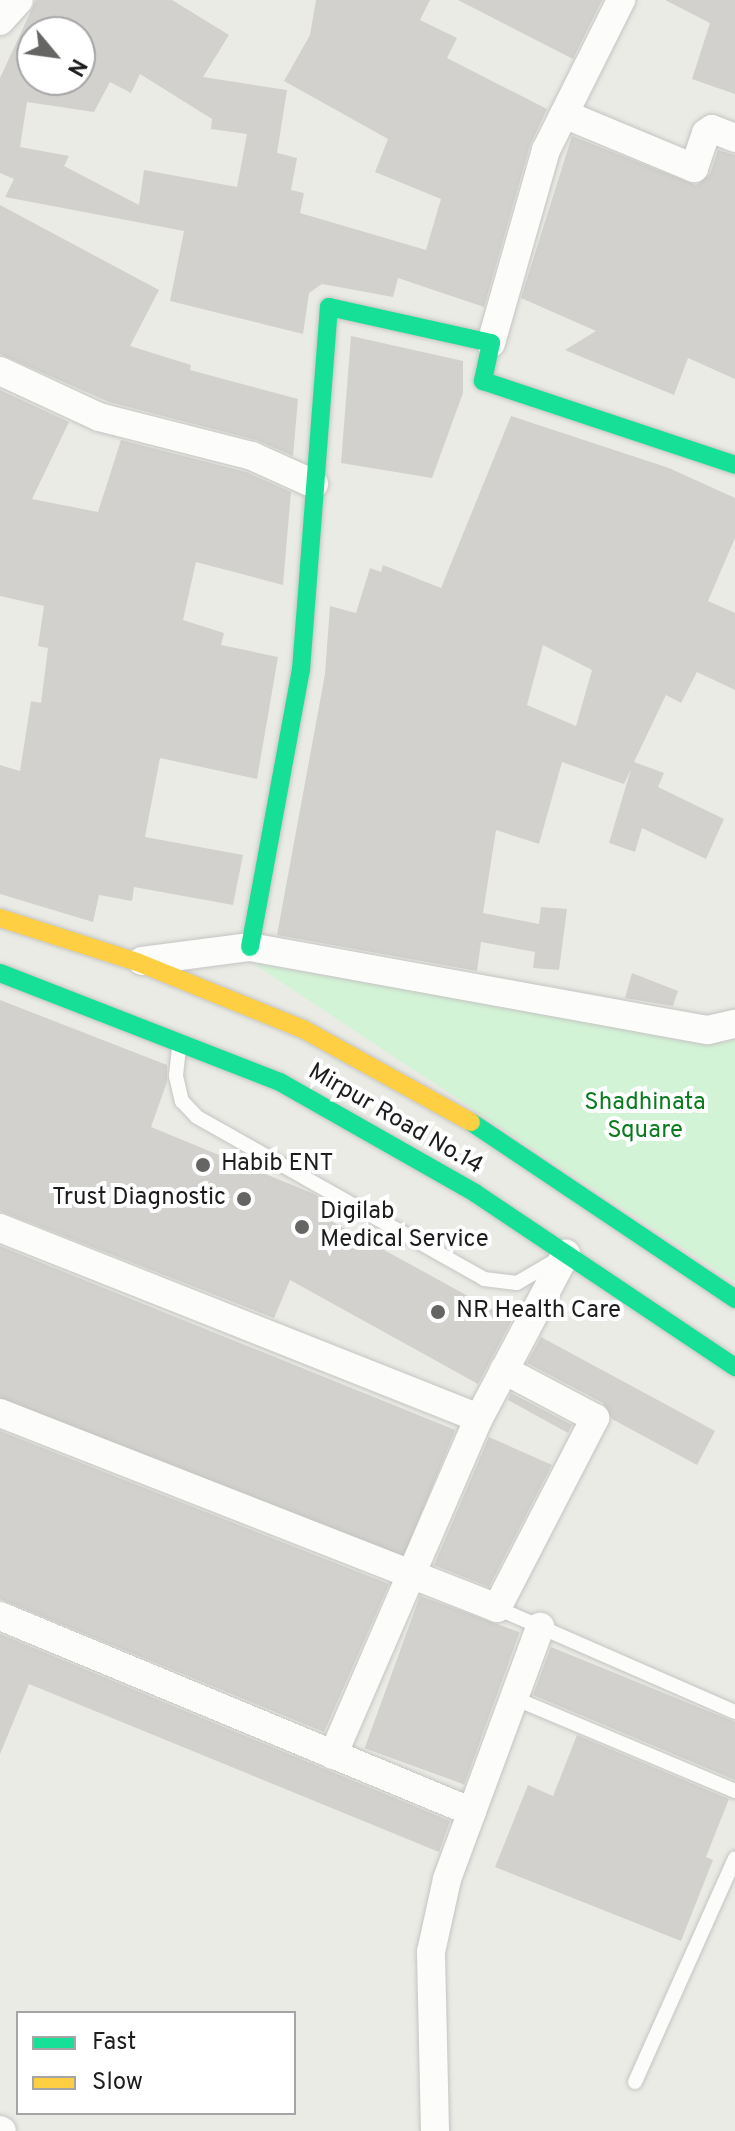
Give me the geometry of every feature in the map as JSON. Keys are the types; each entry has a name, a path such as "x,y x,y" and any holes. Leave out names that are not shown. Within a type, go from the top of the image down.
{"main road":[{"path":"250,947 301,670 329,307 491,343 483,381 735,465"},
{"name":"Mirpur Road No.14","path":"0,918 137,962 303,1029 505,1141 735,1299"},
{"name":"Mirpur Road No.14","path":"0,973 280,1082 475,1193 735,1367"}],"street":[{"path":"0,21 19,0"},
{"path":"491,343 546,150 621,0"},
{"path":"564,114 694,168 706,133 712,129 735,138"},
{"path":"0,371 99,417 252,456 314,484"},
{"path":"137,962 250,947 708,1030 735,1024"},
{"path":"0,1228 479,1418"},
{"path":"333,1755 479,1418 566,1254"},
{"path":"0,1413 497,1608 595,1418 504,1370"},
{"path":"0,1616 472,1812"},
{"path":"435,2131 431,1952 447,1879 540,1627"}],"lane":[{"path":"180,1043 176,1076 182,1101 197,1117 484,1279 517,1283 566,1254"},
{"path":"497,1608 735,1712"},
{"path":"514,1698 735,1791"},
{"path":"635,2082 735,1858"}],"green space":[{"name":"Shadhinata Square","path":"252,963 724,1043 735,1040 735,1282"}],"building":[{"path":"36,0 172,0 229,35 203,77 287,90 277,153 297,158 291,190 304,193 300,213 426,250 441,199 375,172 388,139 284,81 310,35 316,0 430,0 420,20 457,38 447,58 547,109 530,145 484,307 398,278 393,297 322,284 309,293 303,334 170,301 184,231 5,197 14,179 0,173 0,78 16,43 16,96 96,96 96,16 29,16","holes":["140,74 212,119 211,129 247,134 237,187 144,170 139,205 64,166 69,156 20,147 27,102 94,112 110,82 131,93"]},
{"path":"458,0 602,0 573,59"},
{"path":"665,0 735,0 735,94 692,79 710,23"},
{"path":"572,136 696,185 710,174 718,150 735,155 735,379 688,358 674,395 565,350 596,331 521,298"},
{"path":"0,205 159,290 130,346 191,365 190,370 298,399 293,456 256,440 109,402 0,354"},
{"path":"351,336 463,361 463,393 432,478 341,463"},
{"path":"0,390 69,422 32,499 98,512 121,440 246,472 291,492 283,585 196,562 183,620 224,633 221,645 278,657 257,779 160,758 145,837 243,855 233,905 134,887 132,901 99,895 93,922 0,894 0,765 20,771 31,701 41,703 48,648 38,646 44,606 0,596"},
{"path":"511,416 669,468 735,498 735,538 708,601 735,613 735,690 697,672 681,703 666,695 634,762 664,773 658,787 724,819 706,859 642,828 635,852 609,843 631,769 624,784 562,762 539,844 496,830 483,913 539,924 541,907 567,909 559,970 533,968 535,952 481,942 477,971 277,935 325,674 330,606 356,613 370,568 381,572 383,565 441,588","holes":["543,645 592,670 576,726 527,705"]},
{"path":"632,973 678,991 673,1006 625,998"},
{"path":"0,1000 167,1065 167,1082 151,1127 314,1194 326,1201 320,1215 512,1320 478,1384 290,1280 274,1318 0,1211"},
{"path":"0,1246 455,1430 399,1569 0,1408"},
{"path":"541,1337 715,1431 697,1465 612,1419 603,1403 527,1363"},
{"path":"511,1393 572,1425 568,1433 508,1400"},
{"path":"0,1431 389,1584 324,1732 0,1599"},
{"path":"489,1437 552,1465 489,1587 434,1565"},
{"path":"420,1596 520,1632 464,1784 365,1748"},
{"path":"0,1634 450,1821 439,1852 29,1684 0,1754"},
{"path":"551,1647 735,1722 735,1780 533,1695"},
{"path":"577,1735 729,1799 706,1857 713,1860 681,1941 495,1867 528,1785 553,1796"}],"traffic: fast":[{"path":"250,947 301,670 329,307 491,343 483,381 735,465"},
{"path":"0,973 280,1082 475,1193 735,1367"},
{"path":"471,1122 735,1299"}],"traffic: slow":[{"path":"0,918 137,962 303,1029 471,1122"}],"place":[{"name":"Habib ENT","path":"203,1165"},
{"name":"Trust Diagnostic","path":"244,1199"},
{"name":"Digilab Medical Service","path":"302,1227"},
{"name":"NR Health Care","path":"438,1312"}]}
